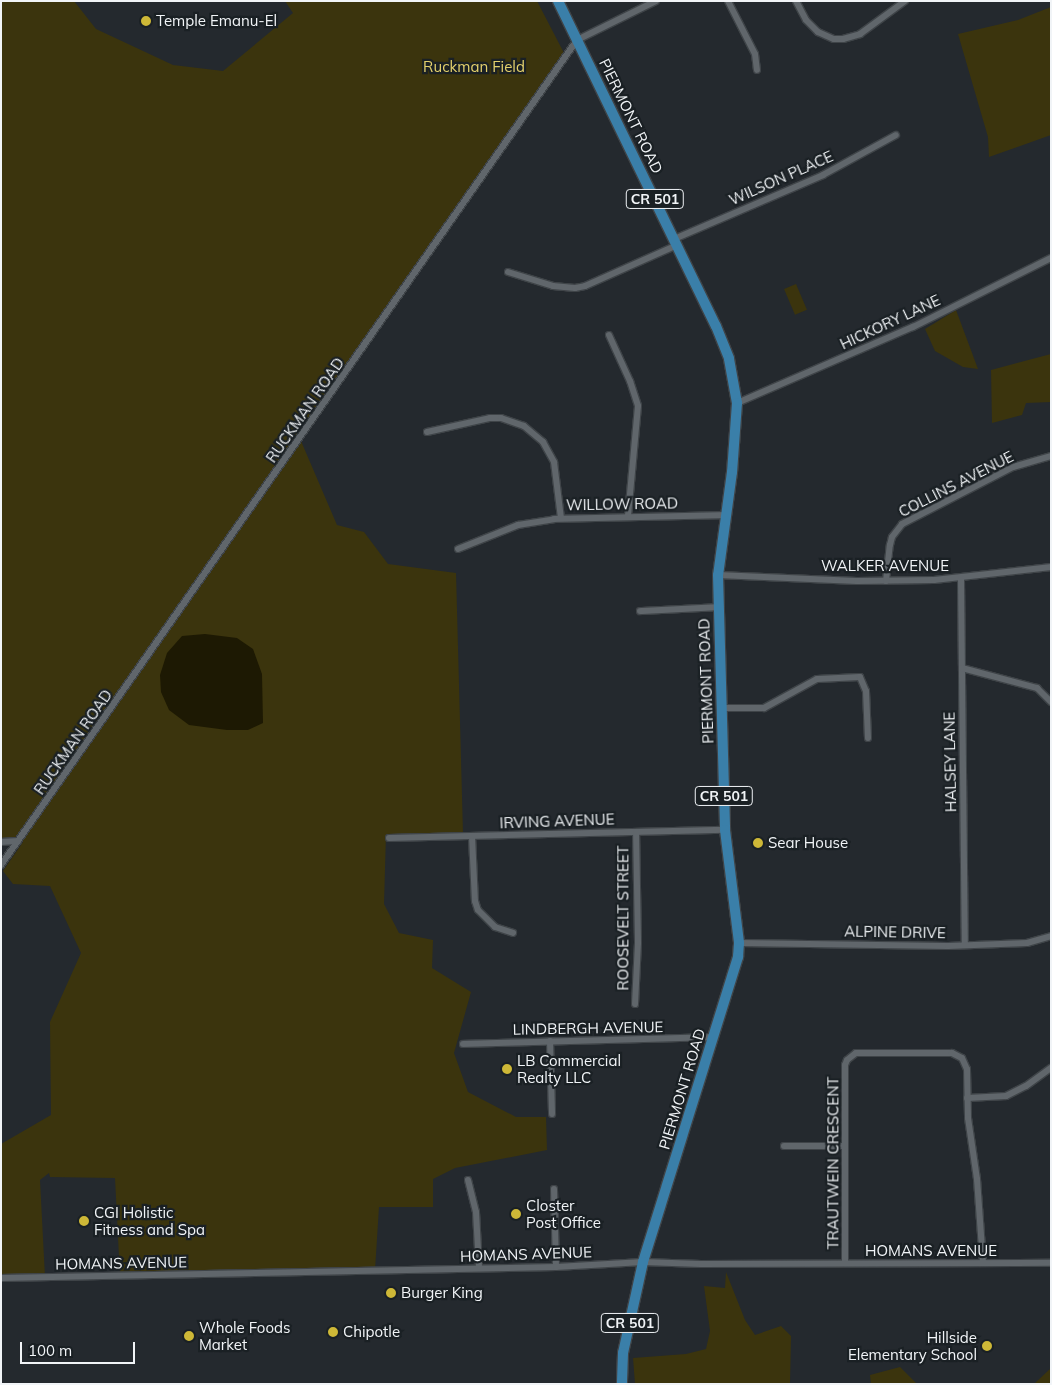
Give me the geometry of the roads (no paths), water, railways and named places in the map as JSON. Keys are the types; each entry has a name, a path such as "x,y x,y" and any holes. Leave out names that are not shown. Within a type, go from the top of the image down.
{"main road":[{"name":"PIERMONT ROAD","path":"558,1 722,339 734,380 737,403 733,463 718,575 718,607 725,830 739,943 733,976 643,1262 624,1353 622,1384"}],"street":[{"name":"RUCKMAN ROAD","path":"1,865 577,40 656,1"},
{"path":"728,1 755,54 756,70"},
{"path":"796,1 806,20 818,32 843,39 860,34 905,1"},
{"name":"WILSON PLACE","path":"508,272 553,286 575,288 585,286 822,175 896,135"},
{"name":"HICKORY LANE","path":"737,403 913,327 1051,258"},
{"path":"609,335 630,381 638,406 628,516"},
{"path":"427,432 490,418 513,421 524,426 543,442 554,462 561,518"},
{"name":"COLLINS AVENUE","path":"886,581 892,537 902,524 1013,467 1051,456"},
{"name":"WILLOW ROAD","path":"458,549 518,525 561,518 726,515"},
{"name":"WALKER AVENUE","path":"718,575 886,581 961,579 1051,567"},
{"name":"HALSEY LANE","path":"961,579 964,945"},
{"path":"640,611 718,607"},
{"path":"962,668 1036,688 1050,698"},
{"path":"722,708 764,708 817,679 860,677 866,691 868,738"},
{"name":"IRVING AVENUE","path":"389,838 725,830"},
{"name":"ROOSEVELT STREET","path":"635,1004 638,943 636,832"},
{"path":"472,836 475,901 478,910 495,926 513,933"},
{"path":"1,842 18,841"},
{"name":"ALPINE DRIVE","path":"739,943 964,945 1027,943 1051,936"},
{"name":"LINDBERGH AVENUE","path":"463,1044 714,1037"},
{"path":"550,1041 552,1114"},
{"name":"TRAUTWEIN CRESCENT","path":"845,1263 845,1065 847,1060 856,1053 958,1055 962,1058 967,1069 967,1098 980,1202 982,1263"},
{"path":"967,1098 1006,1096 1026,1086 1051,1068"},
{"path":"784,1146 845,1146"},
{"path":"468,1180 476,1212 479,1268"},
{"path":"554,1189 556,1267"},
{"name":"HOMANS AVENUE","path":"1,1278 556,1267 643,1262 701,1264 1051,1264"}],"place":[{"name":"Temple Emanu-El","path":"146,21"},
{"name":"Sear House","path":"758,843"},
{"name":"LB Commercial Realty LLC","path":"507,1069"},
{"name":"Closter Post Office","path":"516,1214"},
{"name":"CGI Holistic Fitness and Spa","path":"84,1221"},
{"name":"Burger King","path":"391,1293"},
{"name":"Chipotle","path":"333,1332"},
{"name":"Whole Foods Market","path":"189,1336"},
{"name":"Hillside Elementary School","path":"987,1346"}],"park label":[{"name":"Ruckman Field","path":"474,67"}]}
